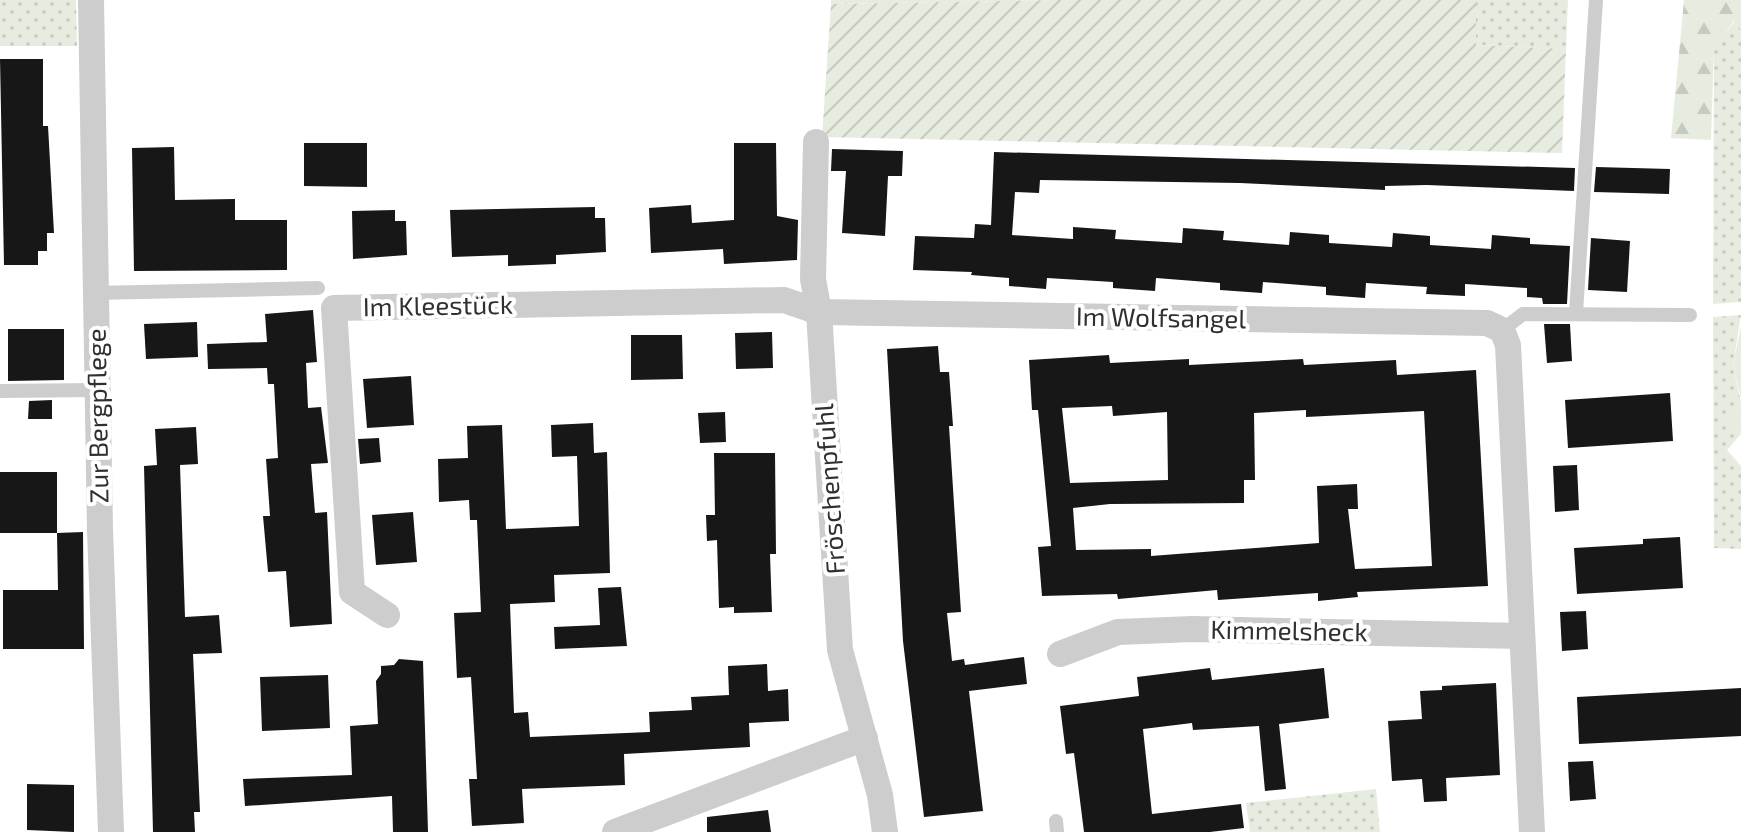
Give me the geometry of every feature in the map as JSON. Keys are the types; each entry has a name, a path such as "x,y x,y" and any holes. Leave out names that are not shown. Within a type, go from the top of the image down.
{"street":[{"name":"Zur Bergpflege","path":"91,0 97,390 111,832"},
{"name":"Fröschenpfuhl","path":"816,142 813,279 819,312 840,650 880,795 885,832"},
{"name":"Im Kleestück","path":"387,615 352,592 334,308 784,300 819,312"},
{"name":"Im Wolfsangel","path":"819,312 1487,323 1502,330"},
{"path":"1502,330 1508,345 1532,832"},
{"name":"Kimmelsheck","path":"1060,654 1118,632 1193,629 1522,636"},
{"path":"615,832 865,738"}],"lane":[{"path":"1576,313 1596,0"},
{"path":"95,293 318,288"},
{"path":"1502,330 1523,314 1690,315"},
{"path":"0,391 97,390"}],"green space":[{"path":"0,0 76,0 77,46 0,46"},
{"path":"831,0 1057,0 831,4"},
{"path":"1057,0 1476,0 1476,45 1566,49 1562,153 822,137 831,4"},
{"path":"1476,0 1568,0 1566,49 1476,45"},
{"path":"1684,0 1741,0 1741,30 1734,21 1714,47 1711,140 1671,138"},
{"path":"1735,21 1741,30 1741,302 1713,304 1714,46"},
{"path":"1741,315 1733,365 1741,403 1725,424 1741,434 1727,450 1741,466 1741,549 1714,548 1713,317"},
{"path":"1741,326 1741,398 1733,365"},
{"path":"1741,403 1741,434 1725,424"},
{"path":"1376,789 1380,832 1250,832 1246,803"}],"building":[{"path":"0,59 43,59 43,126 48,126 54,233 47,233 47,251 38,251 38,265 4,265"},
{"path":"304,143 367,143 367,187 304,186"},
{"path":"734,143 776,143 777,216 798,220 797,260 724,264 723,249 651,253 649,208 691,205 692,223 734,220"},
{"path":"174,147 175,200 235,199 235,220 287,220 287,270 134,271 132,148"},
{"path":"832,149 903,151 902,176 888,176 885,236 842,233 846,171 831,171"},
{"path":"994,152 1575,168 1574,191 1427,185 1385,186 1385,190 1240,183 1040,180 1039,193 1015,192 1012,235 1073,239 1073,227 1116,230 1115,239 1182,243 1183,228 1224,231 1223,240 1289,245 1290,232 1329,235 1329,243 1392,247 1393,233 1430,236 1430,245 1491,249 1492,235 1530,238 1530,244 1570,246 1567,304 1543,304 1542,298 1527,297 1527,288 1465,284 1465,296 1426,294 1427,287 1366,283 1365,298 1326,295 1326,287 1263,282 1262,293 1220,290 1220,283 1156,278 1155,291 1113,288 1113,282 1047,278 1046,289 1009,286 1009,278 971,275 972,272 913,270 915,236 974,238 975,224 991,225"},
{"path":"1596,167 1670,169 1669,194 1594,192"},
{"path":"595,207 595,218 605,218 606,252 556,255 556,264 508,266 508,255 452,257 450,210"},
{"path":"395,210 395,221 406,221 407,255 353,259 352,211"},
{"path":"1591,238 1630,241 1627,292 1588,290"},
{"path":"313,310 317,362 306,363 308,408 321,407 328,463 311,464 315,513 327,512 332,624 290,627 286,571 268,572 263,516 270,516 266,459 278,458 274,384 268,384 267,368 208,369 207,344 267,342 265,314"},
{"path":"197,322 198,357 146,359 144,324"},
{"path":"1544,324 1570,324 1572,361 1547,363"},
{"path":"8,329 64,329 64,380 8,381"},
{"path":"772,332 773,368 736,369 735,333"},
{"path":"631,335 682,335 683,379 631,380"},
{"path":"938,346 940,372 949,372 953,426 949,426 961,612 947,613 952,661 964,659 965,665 1024,657 1027,684 969,691 983,811 924,817 903,641 887,349"},
{"path":"1109,355 1110,363 1189,359 1189,365 1303,359 1304,365 1396,360 1397,375 1476,370 1488,586 1357,592 1358,597 1318,601 1318,593 1218,600 1217,590 1118,599 1117,594 1042,596 1038,547 1051,546 1038,410 1032,410 1029,360","holes":["1112,406 1113,416 1167,412 1168,480 1070,483 1062,408","1306,410 1306,417 1424,411 1432,566 1355,569 1348,509 1358,509 1357,484 1317,486 1319,543 1151,556 1151,549 1076,550 1073,508 1110,504 1244,503 1244,480 1255,480 1254,413"]},
{"path":"411,376 414,425 367,428 363,379"},
{"path":"1670,393 1673,441 1568,448 1565,400"},
{"path":"52,400 52,419 28,419 29,401"},
{"path":"725,412 726,442 700,443 698,413"},
{"path":"593,423 594,453 607,452 610,573 554,575 555,602 510,604 514,713 528,712 530,737 650,732 649,712 692,710 691,697 729,695 728,666 767,664 768,691 788,689 789,721 749,723 750,747 624,754 625,785 522,789 524,823 472,826 469,779 477,779 471,677 457,678 454,613 481,612 477,520 470,520 469,500 439,502 438,459 468,458 467,426 502,425 506,529 579,526 577,456 552,457 551,425"},
{"path":"196,427 198,464 180,465 185,617 219,615 222,653 193,654 200,812 194,812 195,832 153,832 144,466 157,465 155,429"},
{"path":"379,438 381,462 360,464 358,439"},
{"path":"714,453 775,453 776,554 770,554 772,612 734,613 734,607 719,608 717,540 707,541 706,515 715,515"},
{"path":"1577,465 1579,510 1555,512 1553,466"},
{"path":"0,472 57,472 57,533 0,533"},
{"path":"413,512 417,562 376,565 372,515"},
{"path":"83,532 84,649 3,649 3,590 58,590 57,533"},
{"path":"1680,537 1683,588 1577,594 1574,548 1643,544 1643,539"},
{"path":"621,587 627,646 555,649 554,627 600,625 598,588"},
{"path":"1586,611 1588,649 1562,651 1560,612"},
{"path":"399,659 423,661 428,832 393,832 392,796 245,806 243,779 352,775 350,726 378,724 376,681 381,674 381,666 394,665"},
{"path":"1210,668 1212,680 1324,668 1329,718 1279,724 1286,789 1265,791 1259,726 1193,730 1192,723 1143,729 1152,814 1241,804 1244,828 1210,832 1084,832 1074,753 1066,754 1060,706 1139,696 1137,677"},
{"path":"328,675 330,728 262,731 260,677"},
{"path":"1496,683 1500,775 1446,778 1447,801 1424,802 1422,779 1392,781 1388,721 1422,719 1420,691 1442,690 1442,686"},
{"path":"1741,688 1741,736 1579,744 1577,697"},
{"path":"1593,761 1596,799 1570,801 1568,762"},
{"path":"27,784 74,785 74,832 27,830"},
{"path":"768,810 771,832 707,832 707,817"}]}
